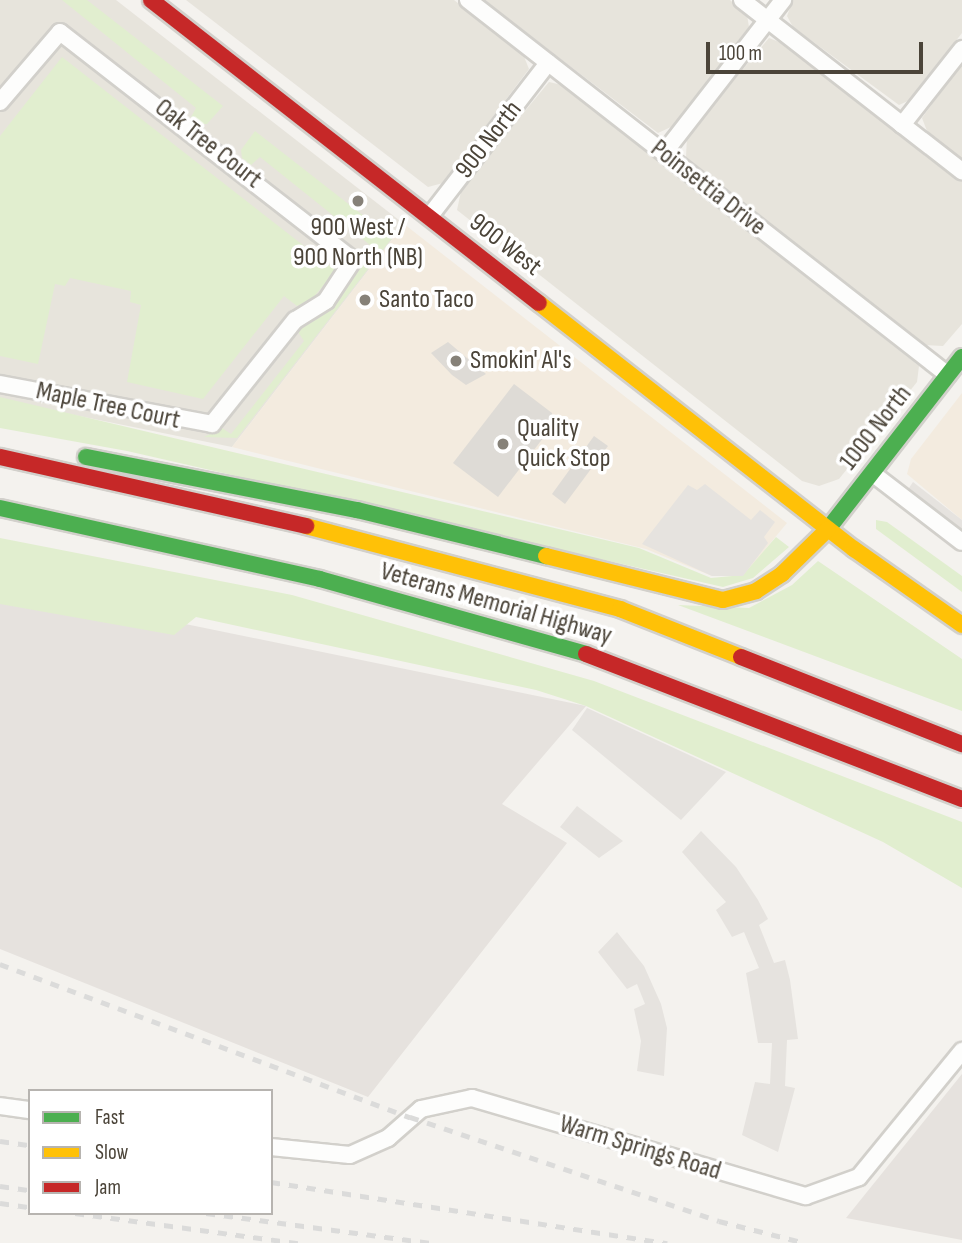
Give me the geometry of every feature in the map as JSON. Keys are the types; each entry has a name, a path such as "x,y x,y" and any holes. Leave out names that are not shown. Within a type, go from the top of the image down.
{"main road":[{"name":"900 West","path":"152,0 828,529 962,625"},
{"name":"1000 North","path":"0,446 357,510 723,600 756,591 782,574 828,529 962,357"},
{"name":"Veterans Memorial Highway","path":"0,457 296,523 620,609 962,744"},
{"name":"Veterans Memorial Highway","path":"0,508 320,579 553,641 962,799"}],"street":[{"name":"Poinsettia Drive","path":"468,0 948,375"},
{"path":"742,0 962,171"},
{"path":"664,153 783,0"},
{"name":"Oak Tree Court","path":"0,102 60,32 353,260 326,301 295,320 216,421"},
{"path":"902,125 962,49"},
{"name":"900 North","path":"429,216 548,63"},
{"name":"Maple Tree Court","path":"0,384 201,425 216,421"},
{"path":"872,473 962,542"},
{"name":"Warm Springs Road","path":"273,1147 350,1155 388,1138 421,1109 472,1098 806,1196 859,1177 962,1051"},
{"path":"0,1106 28,1110"}],"shaded area":[{"path":"0,0 116,0 404,224 232,447 0,400"},
{"path":"186,0 454,0 523,54 529,69 443,183 428,187"},
{"path":"483,0 730,0 747,15 749,27 673,126 658,133"},
{"path":"793,0 962,0 962,33 910,100 899,105 793,27 787,16"},
{"path":"769,38 787,45 962,181 962,324 943,346 924,345 686,157 687,136"},
{"path":"962,62 962,159 927,131 922,118"},
{"path":"549,82 562,85 919,366 917,382 839,479 819,486 802,481 457,210 462,187"},
{"path":"404,224 787,523 743,576 712,576 646,549 232,447"},
{"path":"962,393 962,520 907,474 911,459"},
{"path":"913,482 962,520 962,534 907,491"},
{"path":"705,484 751,520 760,510 775,522 764,537 768,543 743,576 712,576 642,544 688,485 697,490"},
{"path":"0,586 586,706 502,804 567,843 368,1097 0,949"},
{"path":"587,708 726,772 681,820 572,730"},
{"path":"577,806 623,841 599,858 560,827"},
{"path":"701,831 736,867 758,900 768,919 759,925 774,963 785,960 790,980 798,1039 787,1040 785,1086 795,1088 778,1152 742,1135 755,1082 770,1084 772,1043 758,1043 746,973 759,968 744,932 732,937 716,910 726,902 682,852"},
{"path":"617,932 644,966 661,1004 667,1028 664,1076 637,1071 641,1041 634,1009 645,1004 637,984 627,989 598,952"},
{"path":"962,1074 962,1240 846,1218"}],"green space":[{"path":"62,0 87,0 223,106 207,124 198,124 191,117 196,108"},
{"path":"62,57 331,267 340,255 343,262 312,299 297,306 284,296 203,399 127,382 141,305 130,302 131,291 70,278 65,286 55,284 38,364 0,356 0,136"},
{"path":"255,131 392,238 237,438 204,437 222,428 231,434 304,341 296,329 326,312 370,245 260,157 251,165 242,158 241,150"},
{"path":"0,397 639,548 711,578 743,575 776,537 789,547 753,578 723,587 127,451 0,428"},
{"path":"876,520 887,522 962,576 962,592 876,529"},
{"path":"0,538 292,595 594,681 962,822 962,888 883,842 586,706 536,690 196,617 174,635 0,604"},
{"path":"818,561 962,659 962,711 678,605 749,608 792,585"}],"building":[{"name":"Smokin' Al's","path":"448,342 486,374 466,385 452,375 431,353"},
{"name":"Quality Quick Stop","path":"514,384 552,413 553,425 498,497 453,463"},
{"path":"594,436 608,446 565,504 552,494"}],"railway":[{"path":"0,964 410,1117 719,1221 805,1243"},
{"path":"0,1141 28,1145"},
{"path":"273,1182 667,1243"},
{"path":"0,1186 28,1190"},
{"path":"0,1203 28,1207"},
{"path":"90,1215 298,1243"},
{"path":"221,1215 431,1243"}],"traffic: fast":[{"path":"828,529 962,357"},
{"path":"86,457 357,510 546,556"},
{"path":"0,508 320,579 586,654"}],"traffic: slow":[{"path":"539,303 854,549 962,625"},
{"path":"306,526 620,609 741,657"},
{"path":"546,556 723,600 756,591 782,574 828,529"}],"traffic: jam":[{"path":"151,0 539,303"},
{"path":"0,457 306,526"},
{"path":"586,654 962,799"},
{"path":"741,657 962,744"}],"place":[{"name":"900 West / 900 North (NB)","path":"358,201"},
{"name":"Santo Taco","path":"365,300"},
{"name":"Smokin' Al's","path":"456,361"},
{"name":"Quality Quick Stop","path":"503,444"}]}
